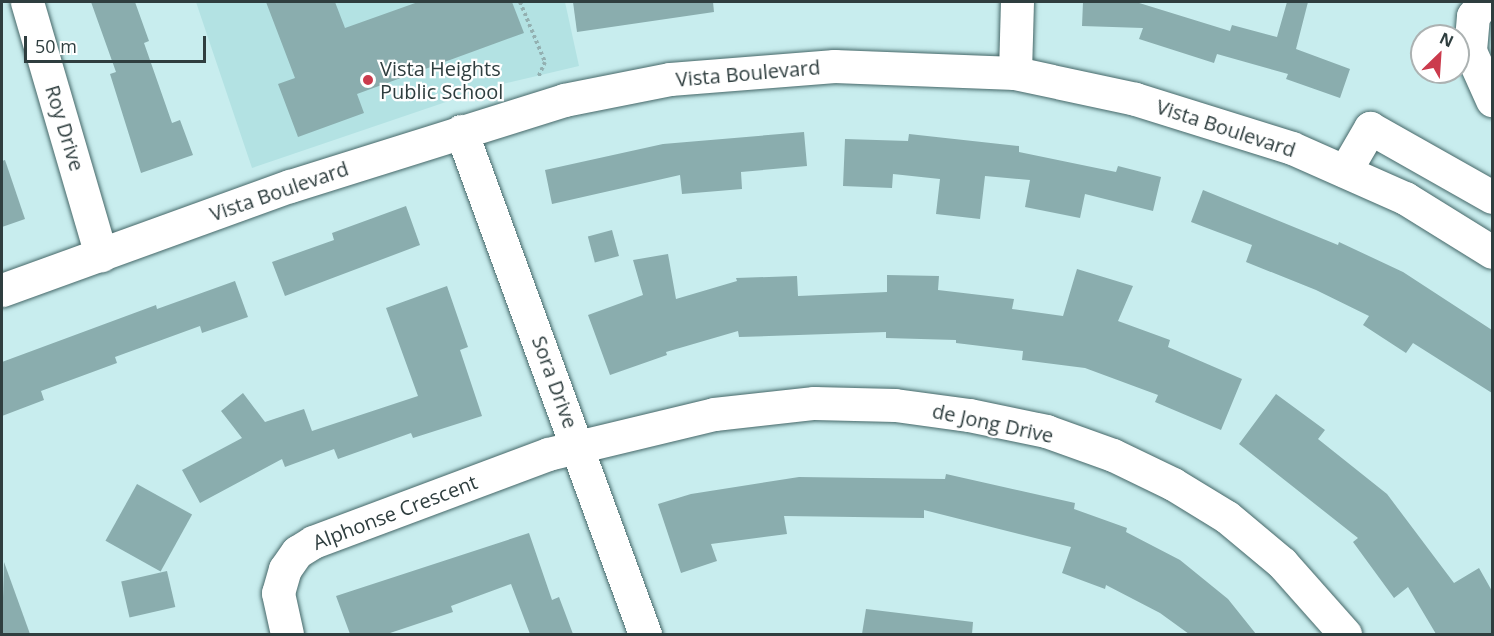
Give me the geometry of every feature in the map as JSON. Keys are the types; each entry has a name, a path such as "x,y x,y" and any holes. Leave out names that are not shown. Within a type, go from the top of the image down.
{"street":[{"name":"Roy Drive","path":"27,2 101,255"},
{"path":"1015,73 1017,2"},
{"path":"1484,2 1473,16 1470,51 1492,100"},
{"name":"Vista Boulevard","path":"2,290 290,186 524,111 670,79 751,70 834,66 1015,73 1135,99 1292,148 1405,198 1492,252"},
{"path":"1345,171 1370,128 1492,197"},
{"name":"Sora Drive","path":"461,131 645,634"},
{"name":"de Jong Drive","path":"578,447 714,414 814,403 895,405 1046,431 1113,455 1173,484 1227,517 1282,563 1345,634"},
{"name":"Alphonse Crescent","path":"286,634 278,593 285,569 297,552 336,532 578,447"}],"path":[{"path":"520,2 545,62 524,111"}],"shaded area":[{"name":"Vista Heights Public School","path":"196,2 565,2 579,66 490,87 252,168"}],"building":[{"path":"91,2 135,2 149,41 144,43 172,123 180,120 193,155 141,173 110,74 116,72"},
{"path":"266,2 335,2 345,28 418,2 512,2 524,33 357,94 364,113 298,137 278,84 295,78"},
{"path":"573,2 713,2 714,12 577,32"},
{"path":"1083,2 1136,2 1230,31 1232,25 1277,37 1287,2 1308,2 1296,49 1350,69 1340,98 1286,79 1288,74 1217,54 1214,63 1139,39 1143,28 1082,26"},
{"path":"804,132 807,166 741,172 742,189 682,194 680,175 552,204 545,170 663,144"},
{"path":"909,134 1019,146 1019,152 1116,172 1118,166 1161,177 1153,211 1085,194 1080,218 1025,207 1030,180 985,176 980,219 936,214 940,179 893,174 892,188 843,186 845,139 908,141"},
{"path":"5,160 25,219 2,227 2,161"},
{"path":"1203,190 1338,245 1339,242 1403,272 1492,330 1492,393 1413,343 1406,353 1363,325 1369,316 1316,290 1246,262 1252,245 1191,222"},
{"path":"406,206 420,245 285,296 272,262 334,240 332,233"},
{"path":"612,230 619,256 595,263 588,236"},
{"path":"668,254 676,299 737,281 736,278 797,276 798,296 887,292 887,275 939,276 938,290 1014,299 1012,309 1063,316 1077,269 1133,286 1118,321 1170,340 1168,347 1242,379 1221,430 1155,402 1158,395 1085,368 1022,360 1023,351 956,343 956,340 886,338 886,332 739,337 738,331 666,352 667,355 610,375 588,315 643,295 633,260"},
{"path":"235,281 248,317 202,333 200,326 115,357 117,363 41,391 44,400 2,416 2,362 156,305 157,309"},
{"path":"447,286 468,347 460,350 482,416 413,438 411,433 338,459 334,449 285,467 282,459 200,503 182,470 242,438 221,411 243,393 265,422 304,409 312,431 418,396 386,308"},
{"path":"1276,394 1325,430 1318,439 1387,494 1454,583 1479,568 1492,591 1492,634 1436,634 1408,587 1394,598 1353,542 1358,538 1239,444"},
{"path":"946,474 1075,503 1074,509 1127,528 1126,532 1180,560 1228,599 1256,634 1189,634 1160,613 1106,585 1105,589 1062,573 1071,547 924,510 924,518 784,516 787,534 711,544 717,561 681,573 658,504 691,494 799,477 945,479"},
{"path":"137,484 192,515 161,571 105,541"},
{"path":"529,533 552,600 559,597 573,634 530,634 511,584 451,606 453,612 387,634 350,634 336,596"},
{"path":"4,562 30,634 2,634"},
{"path":"167,571 175,607 130,618 121,582"},
{"path":"866,609 973,622 972,634 862,634"}],"place":[{"name":"Vista Heights Public School","path":"368,80"}]}
